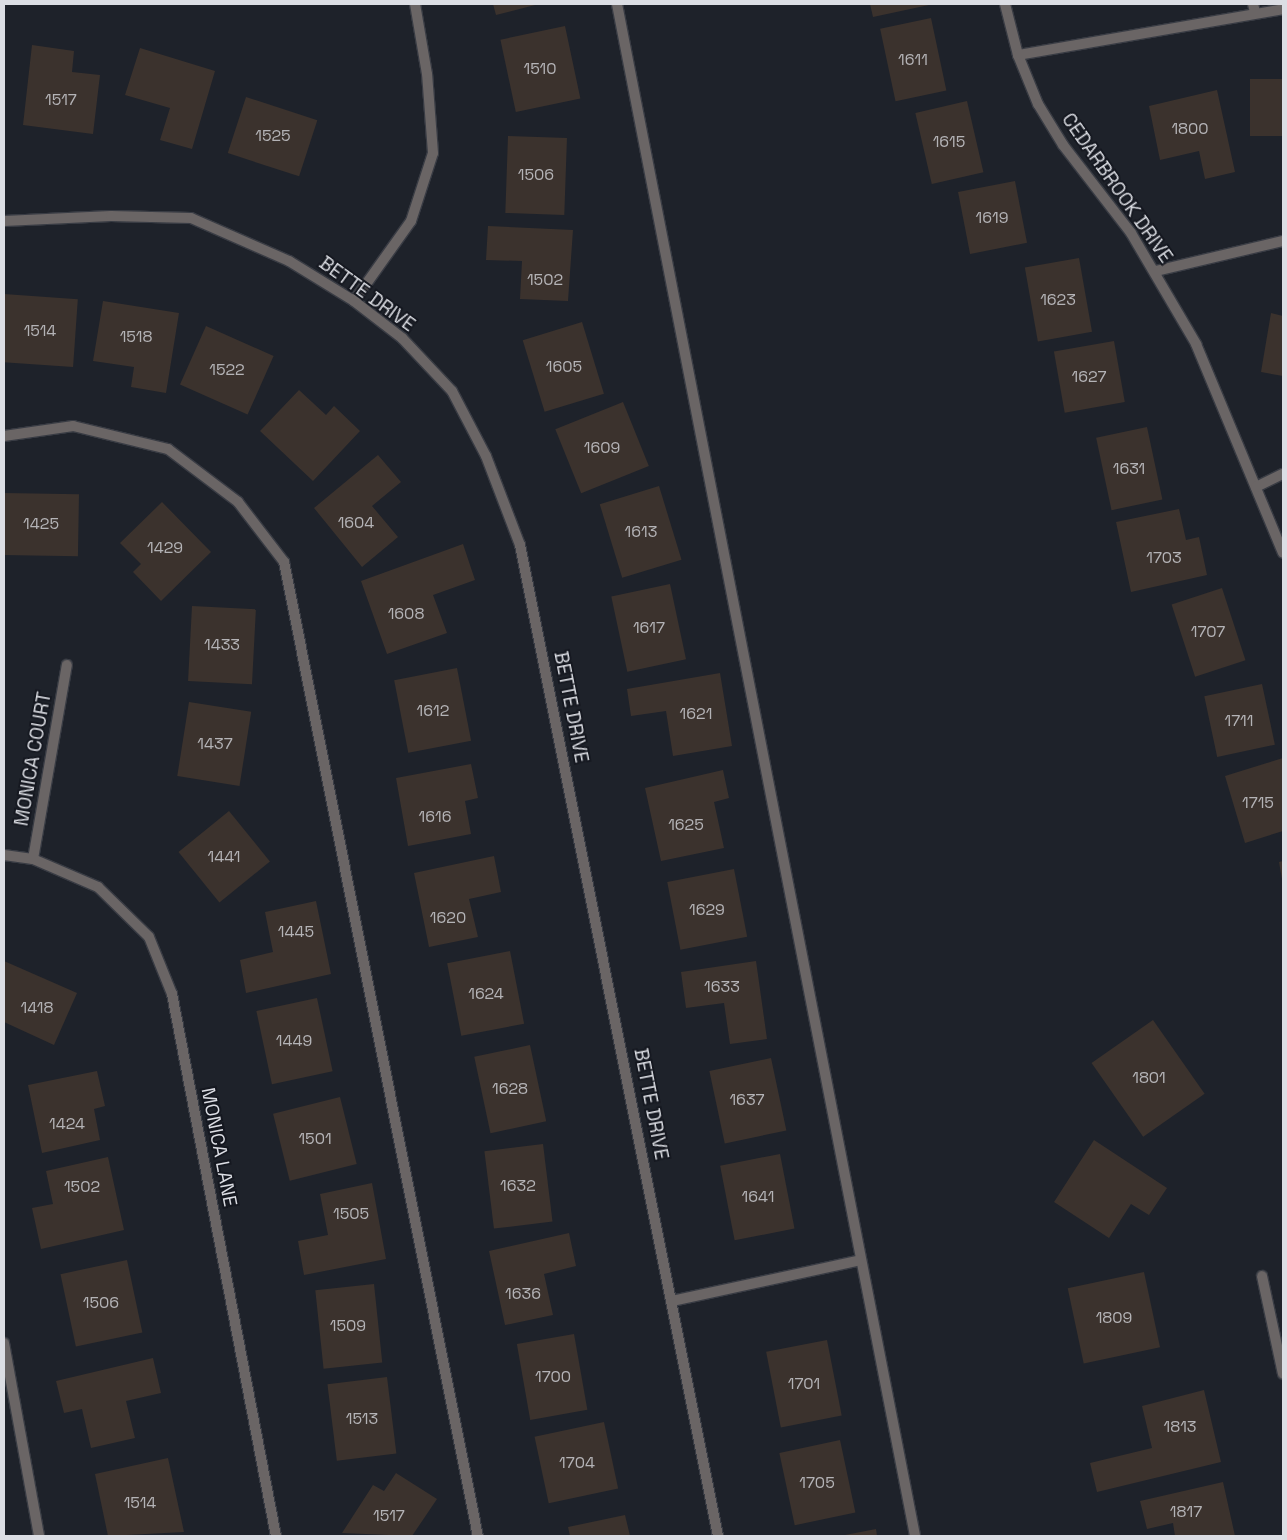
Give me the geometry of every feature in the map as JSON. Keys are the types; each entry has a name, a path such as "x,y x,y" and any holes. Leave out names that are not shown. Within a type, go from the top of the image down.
{"street":[{"path":"354,302 411,221 433,153 427,74 415,4"},
{"path":"617,4 915,1536"},
{"name":"CEDARBROOK DRIVE","path":"1006,4 1018,55 1038,104 1063,145 1156,271 1196,344 1283,553"},
{"path":"1018,55 1254,8 1283,9"},
{"name":"BETTE DRIVE","path":"4,221 111,216 192,218 289,261 354,302 402,338 452,391 486,456 520,545 718,1536"},
{"path":"1156,271 1283,241"},
{"path":"4,436 73,426 168,449 238,502 284,562 478,1536"},
{"path":"1256,487 1283,474"},
{"name":"MONICA COURT","path":"33,858 67,665"},
{"name":"MONICA LANE","path":"4,855 33,858 98,887 149,937 172,994 276,1536"},
{"path":"672,1301 861,1260"},
{"path":"1262,1276 1283,1374"},
{"path":"4,1343 39,1536"}],"building":[{"path":"493,4 539,4 496,15"},
{"path":"870,4 929,4 929,5 873,17"},
{"path":"931,18 946,90 896,101 880,29"},
{"path":"565,26 580,98 516,112 500,40"},
{"path":"32,45 74,51 72,72 100,75 93,134 23,125"},
{"path":"140,48 215,71 192,149 160,140 170,108 125,95"},
{"path":"1250,79 1283,79 1283,136 1250,136"},
{"path":"1217,90 1235,172 1205,179 1199,151 1160,160 1149,106"},
{"path":"246,97 317,120 299,176 228,153"},
{"path":"967,101 983,172 932,184 915,113"},
{"path":"508,136 567,138 564,215 505,213"},
{"path":"1015,181 1027,243 970,254 958,192"},
{"path":"488,226 573,230 568,301 520,299 522,261 486,260"},
{"path":"1079,258 1092,332 1038,341 1025,268"},
{"path":"4,294 78,299 73,367 4,362"},
{"path":"103,301 179,313 166,393 131,387 134,367 93,361"},
{"path":"1271,313 1283,316 1283,376 1261,372"},
{"path":"582,322 604,394 545,412 523,340"},
{"path":"206,326 274,356 248,415 180,384"},
{"path":"1114,341 1125,402 1065,413 1054,352"},
{"path":"299,390 326,415 334,406 360,431 313,481 260,431"},
{"path":"623,402 649,466 581,493 555,429"},
{"path":"1147,427 1162,499 1112,510 1096,438"},
{"path":"378,455 401,482 372,506 398,537 362,567 314,508"},
{"path":"659,486 682,560 622,578 600,504"},
{"path":"4,493 79,494 78,556 4,555"},
{"path":"162,502 211,552 161,601 133,572 141,564 120,543"},
{"path":"1179,509 1186,540 1199,537 1207,575 1131,592 1116,522"},
{"path":"463,544 475,580 433,595 447,633 387,654 361,581"},
{"path":"670,584 686,659 627,672 611,596"},
{"path":"1222,588 1245,660 1195,677 1172,604"},
{"path":"192,606 256,609 252,684 188,681"},
{"path":"457,668 471,741 408,753 394,680"},
{"path":"720,673 732,746 673,756 666,711 631,716 627,689"},
{"path":"1262,684 1275,745 1217,757 1204,696"},
{"path":"189,702 251,712 239,786 177,776"},
{"path":"1283,758 1283,831 1245,843 1225,776"},
{"path":"471,764 478,798 465,801 471,834 408,846 396,778"},
{"path":"723,770 729,798 714,802 724,848 661,861 645,788"},
{"path":"229,811 270,862 219,902 178,852"},
{"path":"494,856 501,892 469,899 478,937 429,947 414,873"},
{"path":"1283,861 1283,879 1282,879 1279,862"},
{"path":"734,869 747,937 680,950 667,882"},
{"path":"316,901 331,974 246,993 240,960 273,952 265,912"},
{"path":"510,951 524,1024 461,1036 447,963"},
{"path":"4,961 77,993 54,1045 4,1022"},
{"path":"756,961 767,1039 730,1044 724,1003 686,1008 681,972"},
{"path":"317,998 333,1071 272,1084 256,1011"},
{"path":"1153,1020 1205,1094 1143,1137 1092,1063"},
{"path":"530,1045 546,1121 490,1133 474,1057"},
{"path":"771,1058 786,1130 725,1143 709,1071"},
{"path":"97,1071 105,1106 94,1109 100,1140 42,1153 28,1085"},
{"path":"340,1097 357,1164 290,1181 273,1114"},
{"path":"1094,1140 1167,1188 1149,1215 1131,1204 1109,1238 1054,1202"},
{"path":"543,1144 553,1221 494,1229 484,1151"},
{"path":"780,1154 795,1229 735,1240 720,1166"},
{"path":"108,1157 124,1230 41,1249 32,1208 53,1204 46,1171"},
{"path":"372,1183 386,1259 304,1275 298,1241 328,1235 320,1194"},
{"path":"569,1233 576,1266 544,1274 553,1315 505,1325 489,1251"},
{"path":"127,1260 142,1332 76,1347 60,1274"},
{"path":"1144,1272 1160,1347 1084,1364 1068,1288"},
{"path":"374,1284 382,1363 324,1369 315,1290"},
{"path":"574,1334 587,1410 530,1420 517,1344"},
{"path":"827,1340 842,1416 781,1427 766,1352"},
{"path":"153,1358 161,1393 126,1401 135,1438 91,1448 82,1409 64,1413 56,1381"},
{"path":"387,1377 396,1453 337,1461 327,1384"},
{"path":"1204,1390 1221,1462 1097,1492 1090,1463 1152,1448 1142,1406"},
{"path":"604,1422 618,1489 549,1503 535,1437"},
{"path":"840,1440 855,1512 795,1525 779,1453"},
{"path":"168,1458 184,1532 108,1536 95,1474"},
{"path":"396,1473 437,1499 412,1536 342,1533 373,1485 384,1491"},
{"path":"1223,1482 1235,1536 1175,1536 1173,1523 1147,1529 1140,1501"},
{"path":"625,1515 630,1536 570,1536 568,1527"},
{"path":"876,1529 877,1536 845,1536 845,1535"}]}
